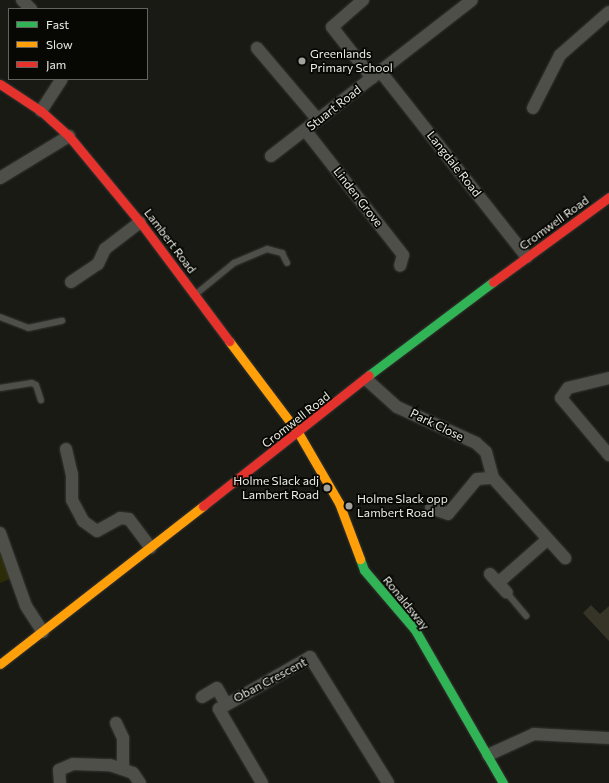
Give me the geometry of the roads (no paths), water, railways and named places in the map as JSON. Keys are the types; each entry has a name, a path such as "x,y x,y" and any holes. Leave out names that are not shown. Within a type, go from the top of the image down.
{"street":[{"path":"22,0 30,8"},
{"name":"Langdale Road","path":"364,0 332,27 376,75 527,257"},
{"name":"Stuart Road","path":"271,156 472,0"},
{"path":"533,108 560,55 609,12"},
{"path":"257,48 318,120"},
{"path":"41,111 61,80"},
{"name":"Lambert Road","path":"0,84 41,111 69,136 140,222 299,434"},
{"name":"Linden Grove","path":"305,130 403,255 400,266"},
{"path":"0,178 69,136"},
{"name":"Cromwell Road","path":"0,664 299,434 394,356 609,197"},
{"path":"71,282 98,264 105,249 140,222"},
{"path":"609,378 568,388 561,398 609,455"},
{"name":"Park Close","path":"366,380 396,407 476,443 486,452 493,478 547,540 565,558"},
{"name":"Ronaldsway","path":"299,434 339,502 364,570 415,630 503,783"},
{"path":"66,449 73,480 72,500 83,521 97,531 120,518 129,519 151,548"},
{"path":"432,508 448,514 477,479 493,478"},
{"path":"0,533 26,606 43,632"},
{"path":"507,594 494,579 547,540"},
{"name":"Oban Crescent","path":"262,783 219,709 310,657 388,783"},
{"path":"202,697 217,688 226,704"},
{"path":"116,723 123,738 123,769"},
{"path":"488,755 534,734 609,738"},
{"path":"60,783 59,770 73,764 123,769 133,773 140,783"}],"lane":[{"path":"195,294 234,264 267,249 282,253 287,263"},
{"path":"0,317 28,328 62,322"},
{"path":"0,388 32,383 36,385 41,400"},
{"path":"507,594 526,616"}],"place":[{"name":"Greenlands Primary School","path":"302,61"},
{"name":"Holme Slack adj Lambert Road","path":"327,488"},
{"name":"Holme Slack opp Lambert Road","path":"349,506"}]}
